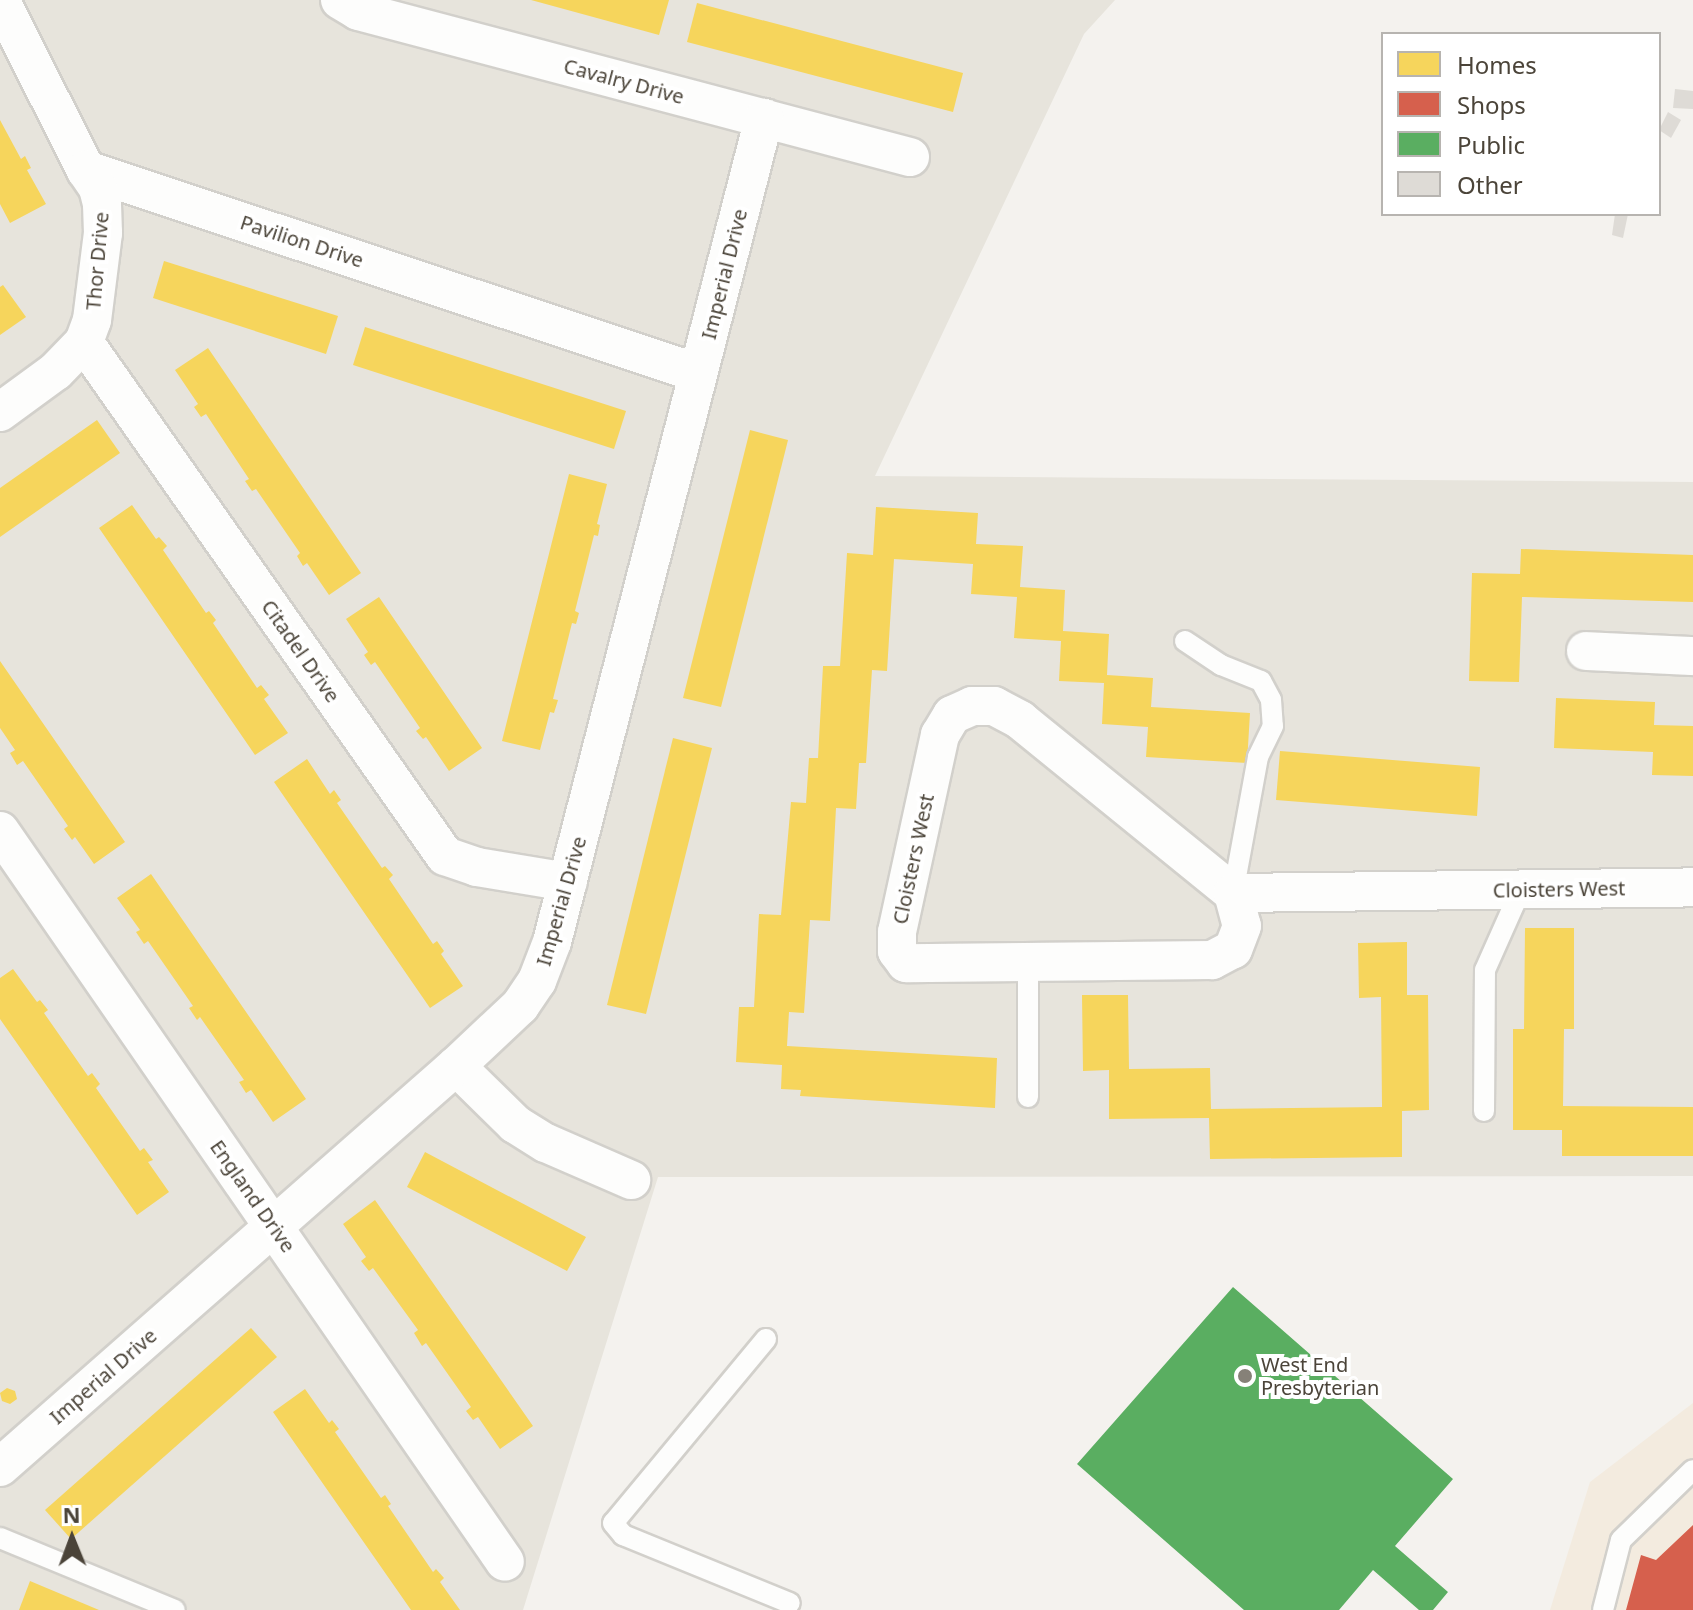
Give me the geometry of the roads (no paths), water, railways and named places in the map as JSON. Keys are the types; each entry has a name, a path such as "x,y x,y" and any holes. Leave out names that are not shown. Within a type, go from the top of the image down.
{"street":[{"path":"0,0 86,170"},
{"name":"Cavalry Drive","path":"340,0 358,11 910,157"},
{"name":"Imperial Drive","path":"0,1467 456,1066 520,1006 537,981 552,942 568,882 764,118"},
{"name":"Thor Drive","path":"0,412 56,371 84,342 92,320 103,233 98,188 86,170"},
{"name":"Pavilion Drive","path":"86,170 698,373"},
{"name":"Citadel Drive","path":"84,342 445,856 477,867 568,882"},
{"path":"1586,651 1693,656"},
{"name":"Cloisters West","path":"972,706 994,706 1020,720 1233,893 1242,926 1233,949 1212,960 1028,962 906,963 897,951 897,932 940,735 952,715 972,706"},
{"name":"England Drive","path":"0,831 505,1562"},
{"name":"Cloisters West","path":"1233,893 1693,887"},
{"path":"456,1066 515,1124 546,1143 631,1180"}],"lane":[{"path":"1185,641 1221,665 1261,681 1271,700 1273,726 1258,757 1233,893"},
{"path":"1484,1111 1485,970 1521,889"},
{"path":"1028,962 1028,1097"},
{"path":"766,1339 613,1523 623,1535 790,1603"},
{"path":"1603,1610 1621,1540 1693,1470"},
{"path":"0,1538 175,1610"}],"place":[{"name":"West End Presbyterian","path":"1245,1376"}]}
